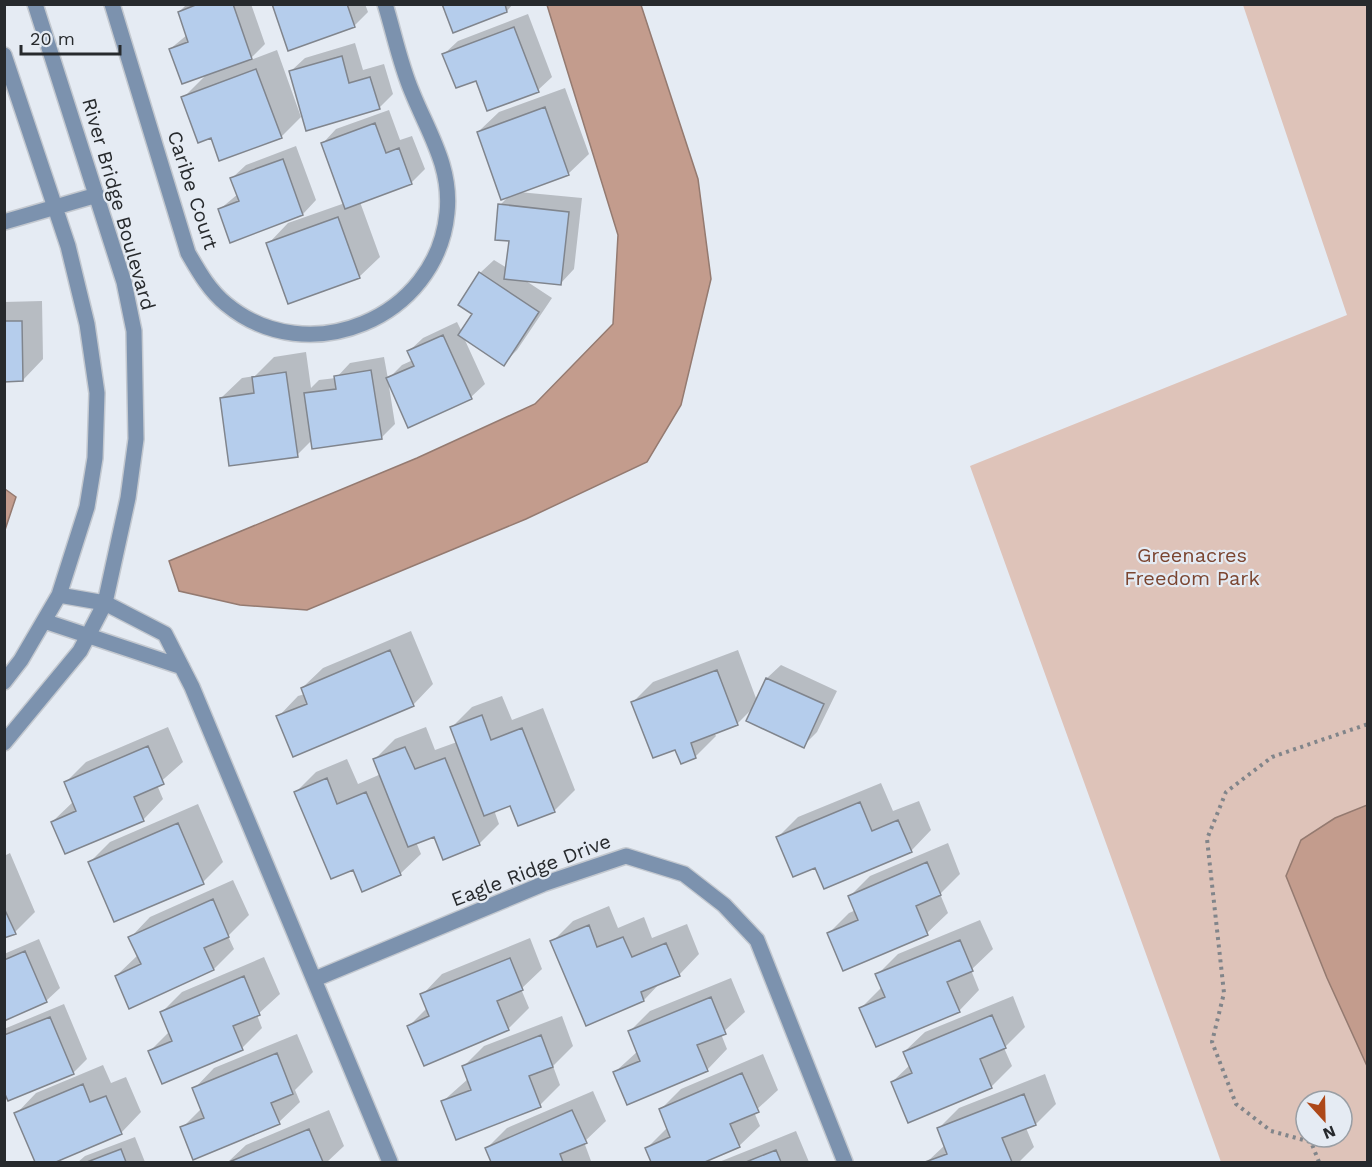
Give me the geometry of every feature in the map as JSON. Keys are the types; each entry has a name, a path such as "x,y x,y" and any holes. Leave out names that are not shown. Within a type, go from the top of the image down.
{"street":[{"name":"River Bridge Boulevard","path":"4,743 80,651 105,603 128,498 136,439 137,404 132,321 124,282 35,4"},
{"name":"Caribe Court","path":"112,4 188,253 198,270 209,287 247,318 293,333 317,335 364,325 398,304 421,280 443,237 448,189 444,165 411,90 385,4"},
{"path":"4,55 56,207 87,324 97,393 95,458 87,507 59,595 4,682"},
{"path":"4,222 97,195"},
{"path":"59,595 105,603 165,634 182,667 315,979 390,1162"},
{"path":"44,621 182,667"},
{"name":"Eagle Ridge Drive","path":"315,979 543,884 626,856 684,874 724,905 757,939 845,1162"}],"path":[{"path":"1319,1162 1311,1142 1271,1131 1236,1104 1212,1042 1224,993 1206,839 1226,792 1272,757 1368,724"}],"green space":[{"name":"Greenacres Freedom Park","path":"1243,5 1367,5 1367,1162 1221,1162 970,466 1347,315"}],"shaded area":[{"path":"547,5 641,5 698,179 711,279 681,405 647,462 526,519 307,610 240,605 179,591 169,561 417,458 535,404 613,324 618,235"},
{"path":"5,489 16,497 5,530"},
{"path":"1367,805 1367,1066 1327,978 1286,876 1301,840 1335,818"}],"building":[{"path":"198,4 233,4 252,59 182,84 169,49 188,42 178,12"},
{"path":"272,4 347,4 355,27 288,51"},
{"path":"442,4 505,4 507,12 453,33"},
{"path":"514,27 539,92 487,111 476,81 456,88 442,54"},
{"path":"342,56 349,83 370,77 380,109 306,131 289,71"},
{"path":"256,69 282,138 219,161 211,138 198,143 181,97"},
{"path":"545,107 569,175 501,200 477,132"},
{"path":"375,123 386,153 399,148 412,184 345,209 321,143"},
{"path":"283,159 303,215 230,243 218,209 239,201 230,178"},
{"path":"498,204 569,212 561,285 504,279 509,241 495,240"},
{"path":"338,217 360,278 288,304 266,243"},
{"path":"479,272 539,312 504,366 458,335 472,314 458,305"},
{"path":"4,321 22,321 23,381 4,382"},
{"path":"443,335 472,399 408,428 386,378 414,366 407,351"},
{"path":"371,370 382,439 312,449 304,393 336,389 334,376"},
{"path":"286,372 298,457 229,466 220,398 254,393 252,377"},
{"path":"390,650 414,706 293,757 276,716 307,704 301,688"},
{"path":"717,670 738,725 691,743 696,758 681,764 675,750 653,758 631,702"},
{"path":"766,678 824,704 804,748 746,721"},
{"path":"482,715 491,740 522,728 555,812 518,826 510,806 484,816 450,727"},
{"path":"148,746 164,784 134,797 144,821 65,854 51,822 76,811 64,782"},
{"path":"405,747 415,769 445,758 480,845 443,860 434,837 408,847 373,759"},
{"path":"327,778 337,804 366,792 401,875 362,892 353,870 331,879 294,792"},
{"path":"860,802 872,831 898,820 912,852 824,889 815,868 793,877 776,837"},
{"path":"178,823 204,884 114,922 88,862"},
{"path":"927,862 941,895 916,906 928,935 843,971 827,933 858,920 848,896"},
{"path":"213,899 229,937 204,948 214,970 129,1009 115,976 141,964 128,937"},
{"path":"4,908 16,934 4,938"},
{"path":"589,925 597,947 623,937 632,957 666,943 680,976 641,992 644,1001 586,1026 550,941"},
{"path":"960,940 973,971 947,982 960,1012 876,1047 859,1008 885,997 875,974"},
{"path":"25,951 47,1002 4,1021 4,960"},
{"path":"510,958 523,990 497,1001 509,1030 424,1066 407,1026 429,1016 420,994"},
{"path":"244,976 260,1015 233,1026 243,1050 162,1084 148,1051 172,1041 160,1012"},
{"path":"711,997 726,1034 697,1045 708,1071 627,1105 613,1072 640,1061 628,1031"},
{"path":"992,1015 1006,1048 980,1059 992,1088 908,1123 891,1082 912,1073 903,1052"},
{"path":"50,1017 74,1074 8,1101 4,1092 4,1035"},
{"path":"541,1035 553,1067 529,1076 541,1107 456,1140 441,1101 471,1090 462,1066"},
{"path":"277,1053 293,1094 271,1103 280,1124 193,1160 180,1127 204,1118 192,1088"},
{"path":"742,1073 759,1112 730,1124 740,1147 705,1162 651,1162 645,1148 670,1137 659,1109"},
{"path":"83,1084 90,1102 106,1096 122,1134 56,1162 35,1162 14,1113"},
{"path":"1024,1094 1036,1125 1002,1138 1012,1162 925,1162 947,1154 937,1128"},
{"path":"572,1110 587,1143 560,1154 563,1162 491,1162 485,1148"},
{"path":"309,1129 323,1162 229,1162"},
{"path":"121,1149 126,1162 87,1162"},
{"path":"776,1150 781,1162 746,1162"}]}
